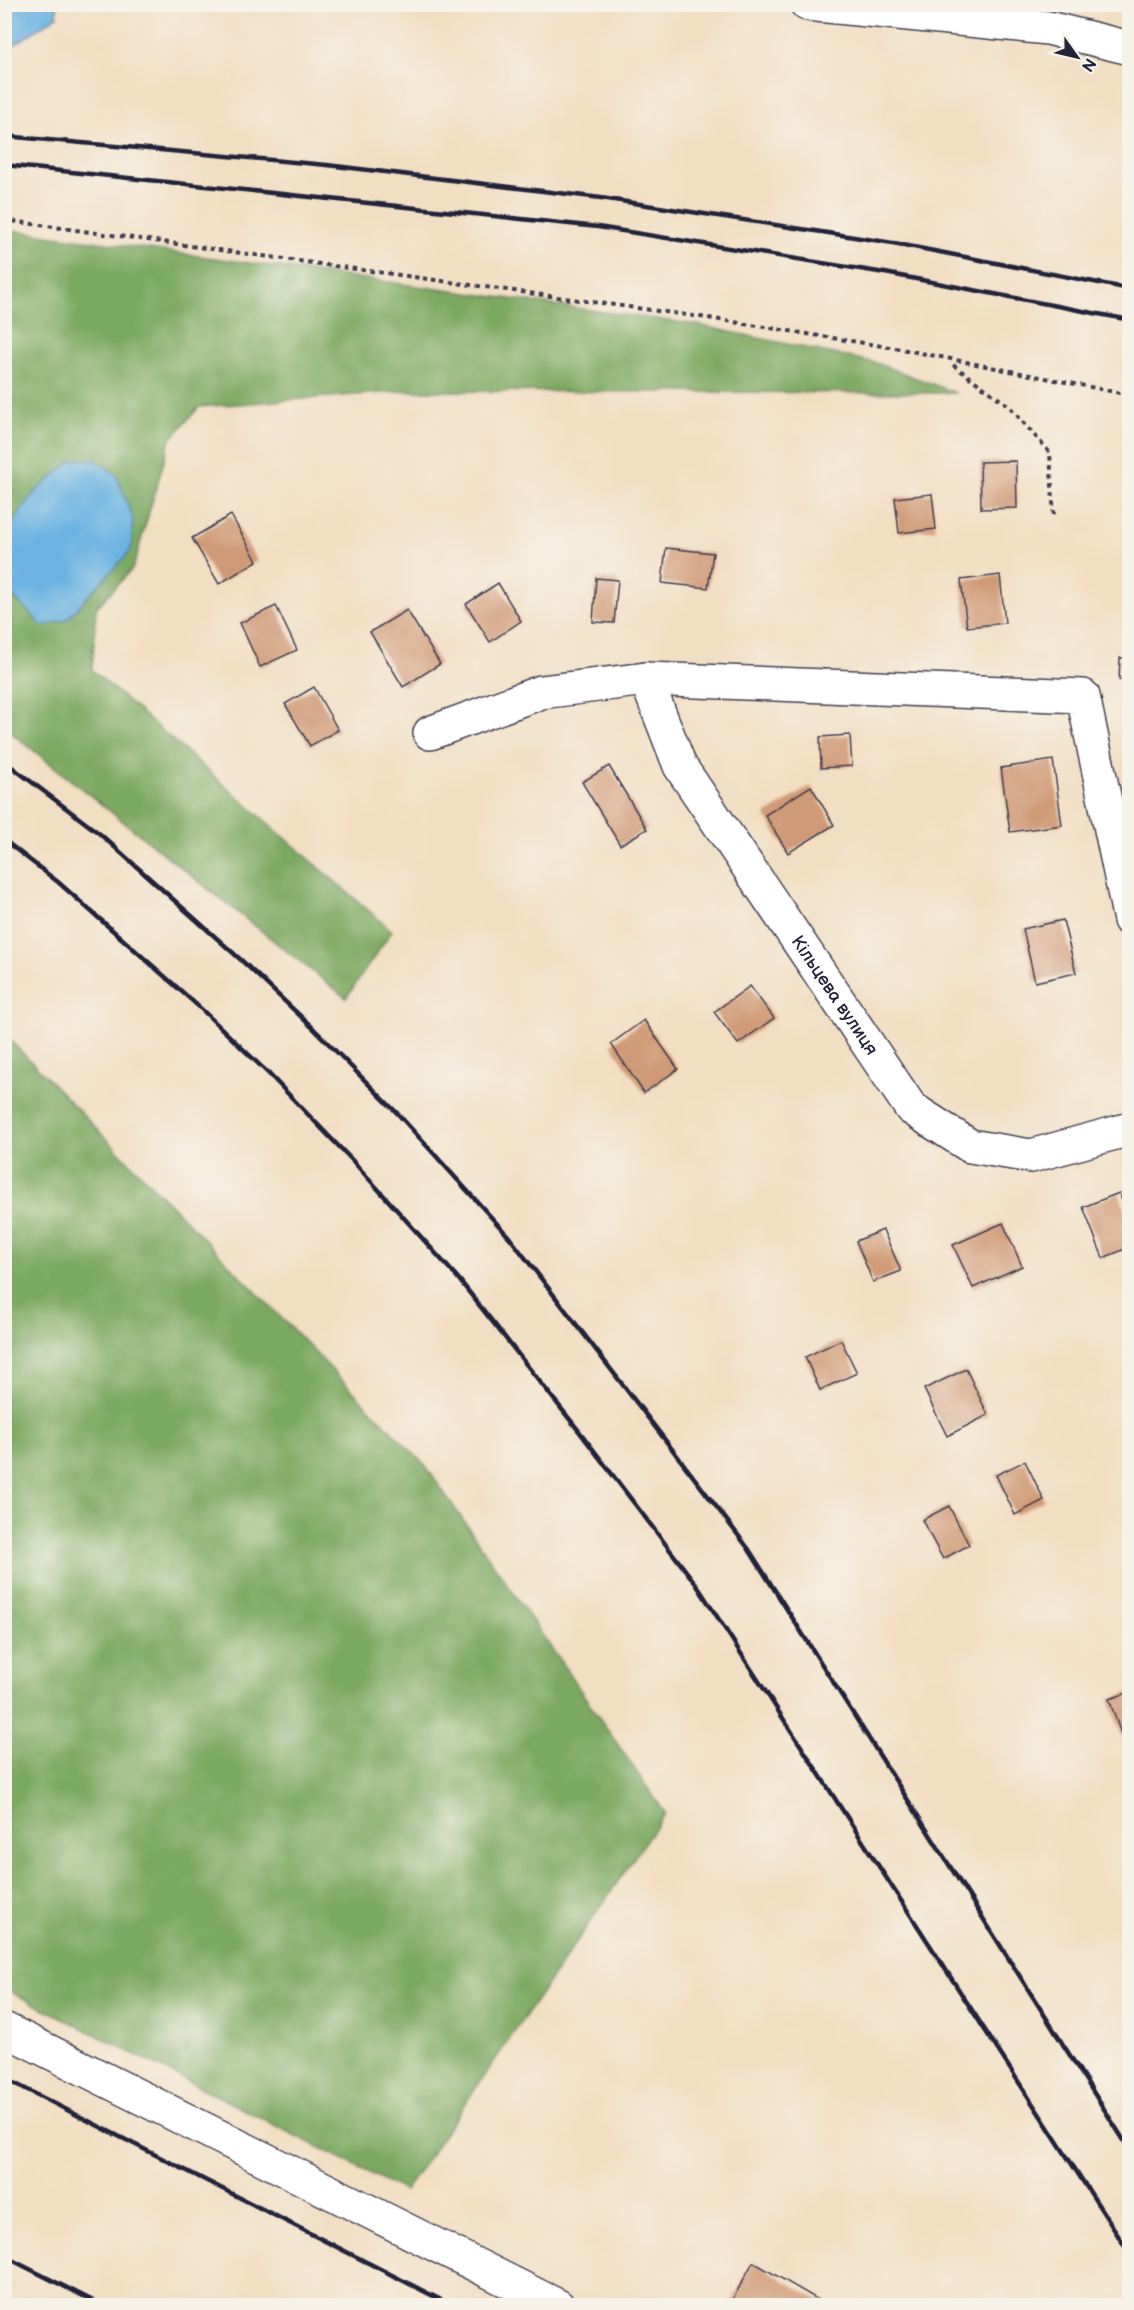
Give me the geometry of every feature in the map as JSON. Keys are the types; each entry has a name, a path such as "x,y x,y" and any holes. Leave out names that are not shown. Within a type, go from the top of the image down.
{"street":[{"path":"807,4 1048,28 1130,48"},
{"path":"430,733 541,692 646,679 1083,696 1130,920"},
{"name":"Кільцева вулиця","path":"646,679 680,766 912,1108 970,1146 1031,1156 1130,1129"},
{"path":"4,2029 558,2306"}],"path":[{"path":"4,220 708,318 901,349 1130,395"},
{"path":"953,365 1009,406 1050,453 1054,518"}],"green space":[{"path":"4,229 698,325 876,363 956,393 406,391 199,407 170,440 133,568 96,608 92,670 392,931 346,998 5,728"},
{"path":"4,1034 425,1465 665,1813 405,2191 5,1989"}],"water":[{"path":"5,4 57,5 57,16 5,51"},
{"path":"94,459 116,474 133,518 131,550 66,620 43,626 5,589 5,534 34,493 72,460"}],"building":[{"path":"1016,461 1017,508 981,509 980,462"},
{"path":"932,494 936,529 899,533 895,498"},
{"path":"231,515 257,561 219,584 192,538"},
{"path":"666,548 713,553 708,588 662,583"},
{"path":"1000,575 1005,623 967,627 961,580"},
{"path":"596,578 618,580 614,623 593,622"},
{"path":"498,583 521,621 490,642 466,604"},
{"path":"276,606 297,650 260,667 240,623"},
{"path":"407,610 440,664 403,687 370,632"},
{"path":"1120,658 1130,658 1130,681 1119,680"},
{"path":"314,687 338,730 310,746 285,704"},
{"path":"850,735 852,766 821,768 820,737"},
{"path":"1053,760 1062,825 1010,832 1001,768"},
{"path":"609,766 647,829 620,845 582,782"},
{"path":"811,786 834,825 788,853 765,815"},
{"path":"1063,920 1076,973 1035,982 1023,929"},
{"path":"750,986 774,1018 738,1044 714,1012"},
{"path":"644,1020 678,1069 644,1093 611,1044"},
{"path":"1119,1193 1130,1220 1130,1247 1103,1258 1083,1207"},
{"path":"1003,1223 1022,1266 973,1288 953,1245"},
{"path":"883,1230 901,1271 873,1282 856,1241"},
{"path":"841,1340 857,1373 820,1390 805,1357"},
{"path":"966,1369 988,1415 947,1436 924,1389"},
{"path":"1025,1461 1044,1500 1015,1515 996,1475"},
{"path":"949,1506 969,1545 943,1559 922,1520"},
{"path":"1130,1692 1130,1757 1129,1757 1109,1699"},
{"path":"753,2262 829,2306 729,2306"}],"railway":[{"path":"4,136 327,165 601,198 893,243 1130,289"},
{"path":"4,165 598,227 885,273 1130,320"},
{"path":"4,761 100,834 240,959 312,1027 398,1114 510,1238 748,1548 1130,2150"},
{"path":"4,840 58,882 197,1005 268,1073 351,1159 457,1277 696,1584 1130,2254"},
{"path":"4,2078 453,2306"},
{"path":"4,2256 103,2306"}]}
